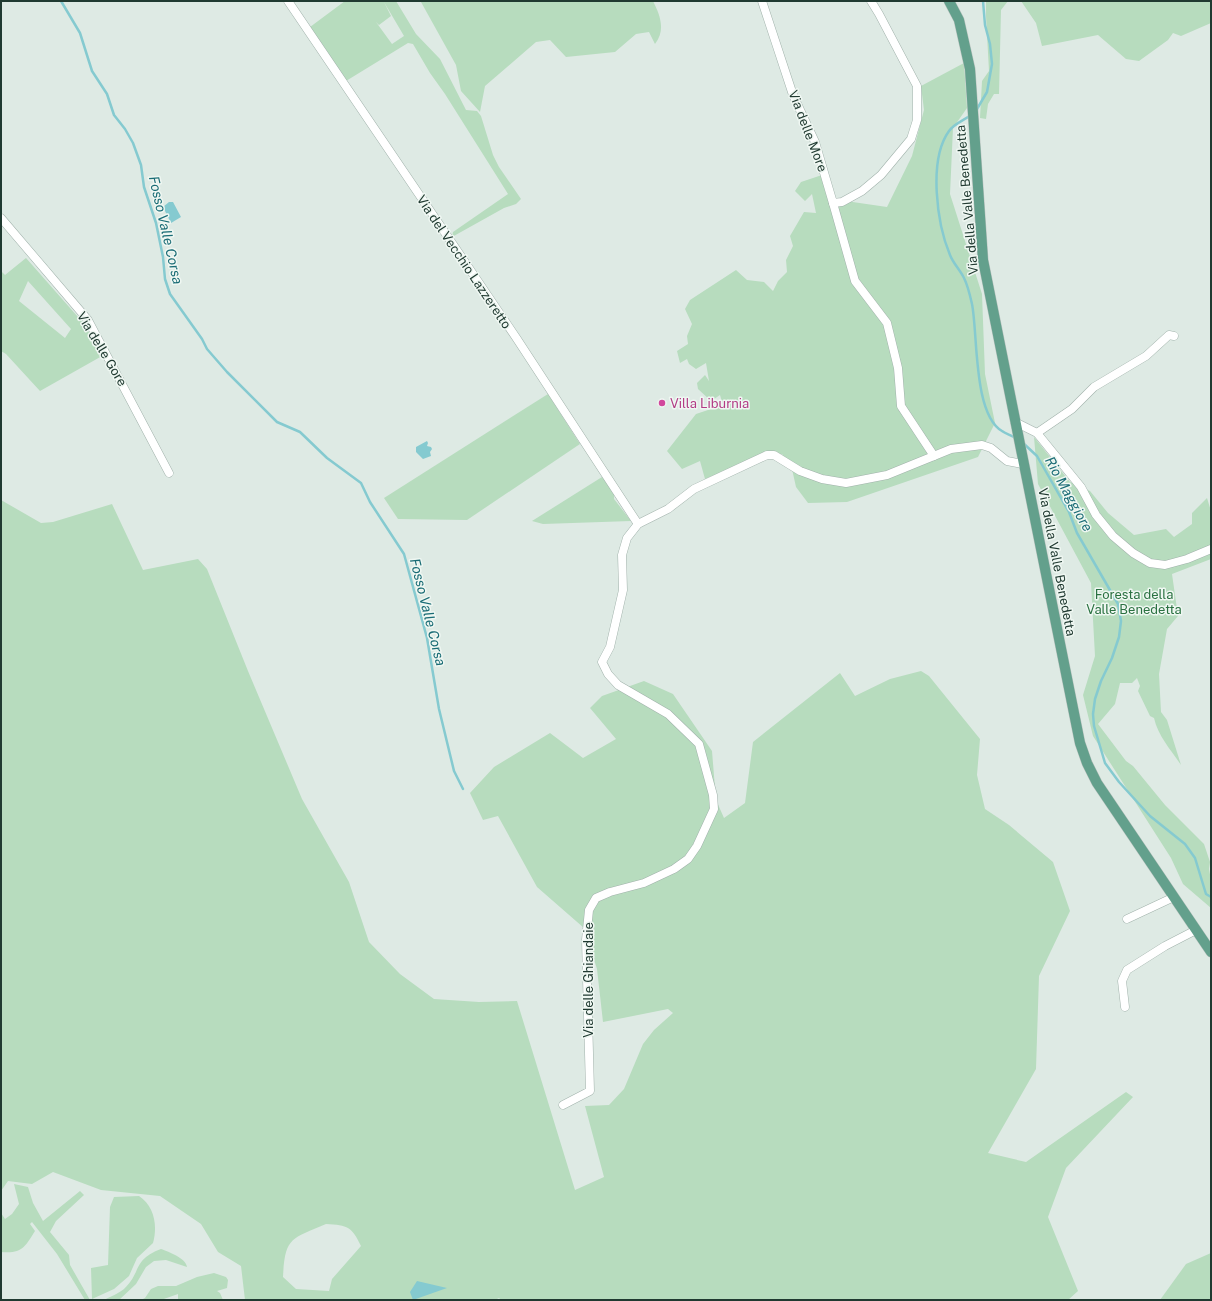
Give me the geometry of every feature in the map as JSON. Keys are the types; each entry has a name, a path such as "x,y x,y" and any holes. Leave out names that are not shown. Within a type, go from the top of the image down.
{"main road":[{"name":"Via della Valle Benedetta","path":"950,1 959,20 966,47 974,127 983,260 1080,743 1084,756 1097,783 1211,952"}],"street":[{"name":"Via del Vecchio Lazzeretto","path":"288,1 517,339 638,524"},
{"name":"Via delle More","path":"762,1 793,95 815,142 854,281 887,323 898,368 901,406 934,456"},
{"path":"833,203 842,202 862,191 881,175 911,139 917,120 917,86 880,14 871,1"},
{"name":"Via delle Gore","path":"1,218 88,320 169,473"},
{"path":"1036,433 1072,409 1094,387 1146,356 1169,336 1174,336"},
{"path":"1016,426 1036,433 1081,487 1096,515 1114,536 1133,553 1150,563 1165,565 1187,559 1211,549"},
{"name":"Via delle Ghiandaie","path":"563,1105 590,1092 586,940 589,910 596,898 610,892 644,883 674,869 688,859 697,846 714,809 713,794 699,744 668,714 618,685 608,674 602,662 610,648 623,590 622,555 627,538 638,524 668,508 694,489 767,455 774,455 800,471 822,479 846,483 887,475 951,449 982,445 991,448 1013,464 1024,464"},
{"path":"1127,919 1174,897"},
{"path":"1125,1007 1122,981 1126,970 1196,930"}],"green space":[{"path":"345,1 396,1 416,34 440,59 466,110 477,111 481,116 493,155 499,167 521,199 516,204 504,208 452,237 453,232 508,194 413,44 408,43 346,81 310,27","holes":["384,2 404,36 392,44 376,22 379,25 391,16"]},
{"path":"653,1 660,17 661,28 655,44 649,32 636,34 615,52 566,57 550,40 536,42 485,86 480,112 461,91 456,65 421,2"},
{"path":"986,1 1008,1 1001,10 999,94 994,94 988,104 986,119 980,118 982,81 989,71"},
{"path":"1021,1 1211,1 1211,23 1181,36 1173,33 1168,40 1139,61 1126,59 1098,35 1042,46 1036,23"},
{"path":"964,63 967,108 953,128 950,194 982,294 985,374 995,423 978,457 847,502 808,503 796,487 792,469 782,454 766,454 705,479 700,461 682,469 667,451 696,414 723,405 720,395 711,401 698,389 697,383 705,375 709,381 706,363 696,369 689,364 687,359 680,363 677,351 688,344 687,336 692,324 685,309 690,300 736,270 747,280 764,282 773,291 778,281 787,272 786,260 793,246 790,236 804,212 816,213 812,194 805,201 795,191 801,182 822,175 832,199 887,207 912,156 924,110 921,86"},
{"path":"26,258 85,325 102,356 40,391 6,354 1,351 1,271 5,275","holes":["28,281 71,329 65,338 19,301"]},
{"path":"548,394 580,444 467,520 398,519 384,498"},
{"name":"Foresta della Valle Benedetta","path":"1034,437 1070,482 1090,491 1108,513 1134,535 1166,529 1174,537 1192,524 1192,513 1207,498 1211,511 1211,559 1172,574 1178,616 1167,629 1159,674 1161,712 1167,720 1181,765 1158,731 1154,718 1150,716 1138,691 1140,686 1137,678 1132,683 1120,683 1115,704 1098,724 1126,761 1133,766 1165,805 1204,844 1210,862 1211,908 1183,884 1171,858 1093,736 1083,695 1095,656 1091,583 1038,484"},
{"path":"602,477 614,492 614,499 631,521 543,524 532,521"},
{"path":"1,500 41,523 53,522 112,504 143,570 198,559 207,569 302,799 349,882 369,942 400,974 434,999 479,1002 517,1001 575,1190 604,1177 585,1106 609,1105 624,1089 643,1044 654,1030 673,1013 668,1009 603,1022 597,969 584,928 537,887 498,816 483,820 470,793 494,767 550,733 583,758 616,739 590,708 602,696 644,681 673,694 712,751 716,800 724,818 745,803 753,742 840,673 855,696 890,679 921,671 929,676 980,739 977,775 985,809 1009,825 1053,862 1070,911 1039,976 1036,1069 988,1153 1026,1162 1126,1092 1133,1097 1066,1168 1048,1217 1078,1291 1068,1300 501,1300 499,1298 495,1300 245,1300 241,1266 218,1252 201,1224 160,1196 101,1190 53,1172 32,1184 8,1181 1,1191","holes":["326,1224 339,1225 348,1228 355,1235 361,1246 332,1279 329,1291 296,1289 283,1277 288,1247 292,1241 298,1237"]},
{"path":"14,1184 28,1187 33,1203 43,1221 80,1191 84,1195 56,1221 50,1232 69,1255 70,1265 90,1300 85,1300 57,1254 32,1222 30,1224 35,1231 22,1248 14,1252 1,1252 1,1213 5,1219 12,1214 19,1204"},
{"path":"139,1196 148,1205 154,1216 155,1229 153,1243 137,1258 129,1276 114,1289 92,1299 91,1268 108,1265 110,1207 114,1197"},
{"path":"161,1249 180,1258 184,1261 187,1267 166,1260 154,1261 146,1267 136,1284 119,1300 104,1300 124,1289 130,1283 141,1262 152,1253"},
{"path":"1211,1253 1211,1300 1160,1300 1186,1264"},
{"path":"214,1273 226,1277 228,1280 227,1288 217,1291 220,1293 223,1300 178,1300 178,1294 161,1300 141,1300 145,1298 151,1289 158,1286 176,1286 197,1277"}],"water":[{"path":"169,202 173,202 181,217 171,223 163,207"},
{"path":"427,441 427,446 431,447 432,449 430,452 431,456 423,459 416,452 416,447"},
{"path":"417,1281 447,1288 413,1300 410,1292"}],"waterway":[{"name":"Fosso Valle Corsa","path":"61,1 80,33 92,71 107,94 114,115 125,129 133,143 141,165 144,187 156,223 163,257 165,279 170,294 202,339 207,349 227,372 277,422 300,432 327,458 361,483 370,502 404,554 427,638 439,709 454,771 463,789"},
{"name":"Rio Maggiore","path":"977,109 987,92 992,64 990,44 985,25 983,1"},
{"name":"Rio Maggiore","path":"971,115 951,128 942,143 938,158 938,210 941,227 950,255 968,287 974,317 978,372 986,408 993,422 1002,431 1016,438"},
{"name":"Rio Maggiore","path":"1023,443 1037,456 1069,512 1077,533 1118,604 1121,621 1119,637 1112,658 1101,681 1095,699 1093,714 1094,726 1105,763 1119,782 1150,816 1185,844 1195,858 1206,894 1211,897"}],"place":[{"name":"Villa Liburnia","path":"662,403"}]}
